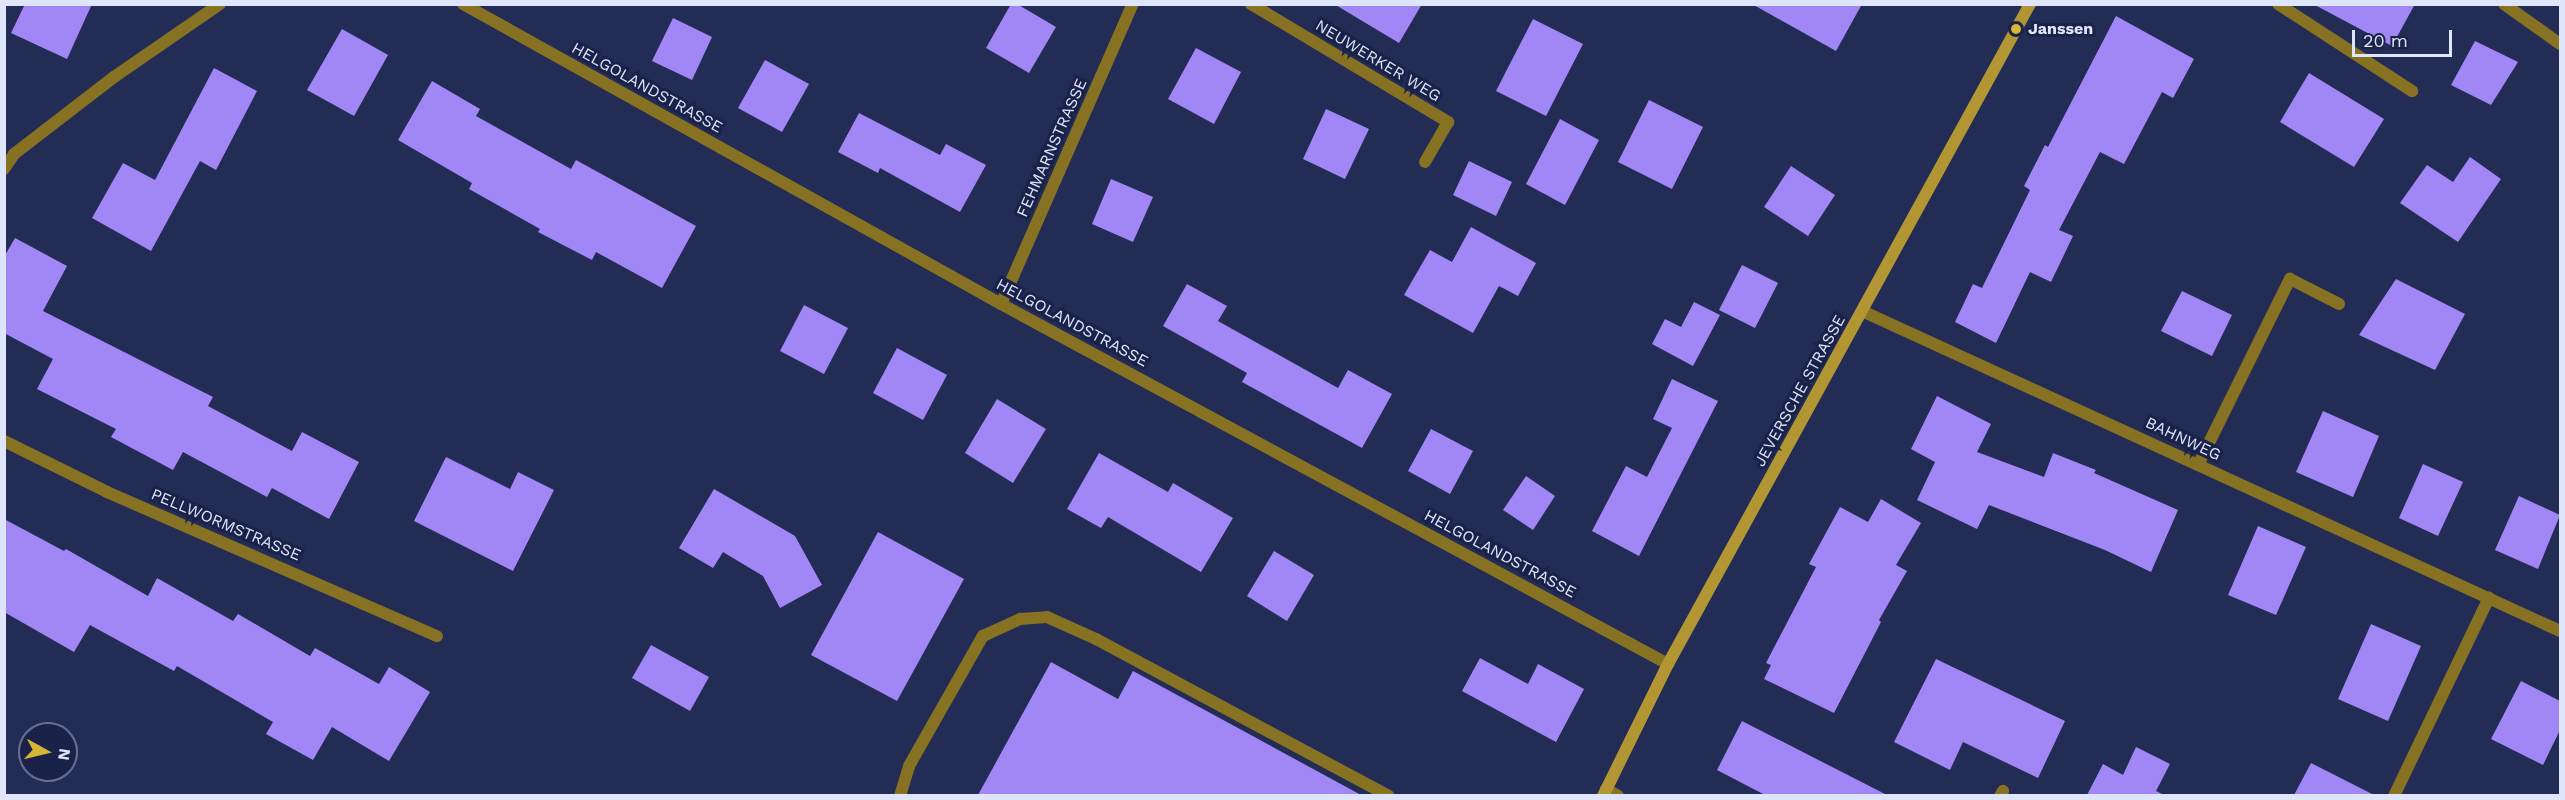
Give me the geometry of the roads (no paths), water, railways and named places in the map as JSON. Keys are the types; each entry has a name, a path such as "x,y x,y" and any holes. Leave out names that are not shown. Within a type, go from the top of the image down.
{"street":[{"path":"4,169 14,154 114,77 220,4"},
{"name":"HELGOLANDSTRASSE","path":"463,4 1001,304 1668,664"},
{"name":"FEHMARNSTRASSE","path":"1001,304 1133,4"},
{"name":"NEUWERKER WEG","path":"1251,4 1448,122 1425,162"},
{"name":"JEVERSCHE STRASSE","path":"1604,792 1668,664 2030,4"},
{"path":"2278,4 2412,91"},
{"path":"2504,4 2560,44"},
{"path":"2198,465 2290,279 2339,304"},
{"name":"BAHNWEG","path":"1862,311 2560,631"},
{"name":"PELLWORMSTRASSE","path":"4,441 107,492 437,636"},
{"path":"2394,795 2489,598"},
{"path":"900,795 909,766 983,636 1020,619 1047,617 1096,639 1389,795"},
{"path":"1604,792 1618,795"}],"place":[{"name":"Janssen","path":"2016,29"}]}
